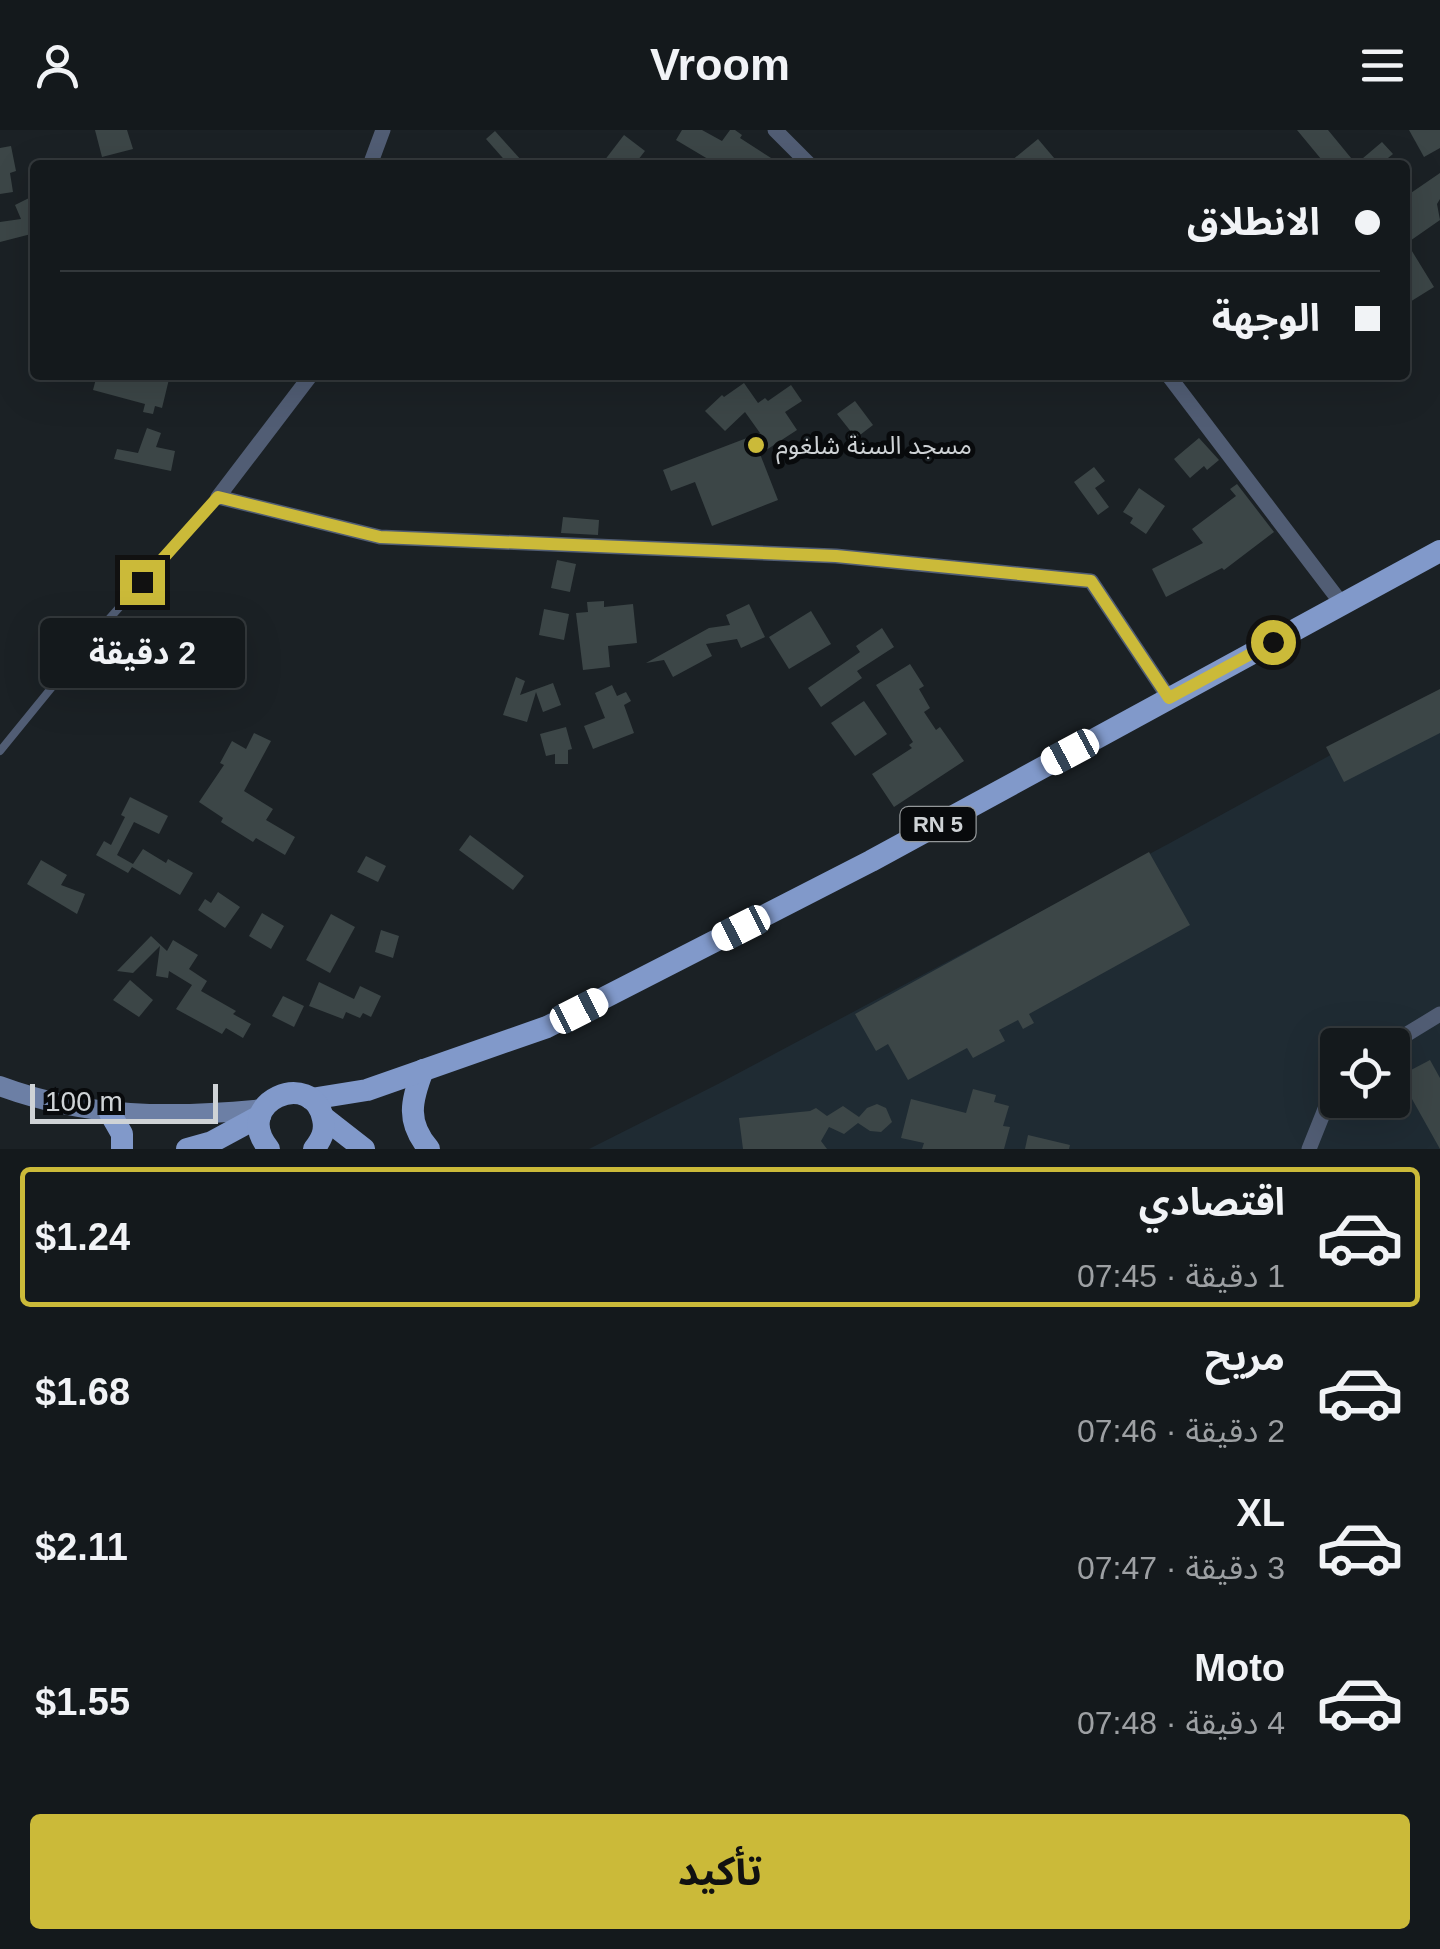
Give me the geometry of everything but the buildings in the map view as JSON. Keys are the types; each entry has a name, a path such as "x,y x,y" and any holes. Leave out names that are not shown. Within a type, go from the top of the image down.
{"main road":[{"name":"RN 5","path":"186,1149 212,1142 262,1112 281,1094 297,1093 320,1130 367,1090 546,1028 871,861 1440,550"},
{"path":"423,1070 415,1090 411,1119 428,1149"},
{"path":"0,1086 40,1099 110,1113 262,1112 259,1131 270,1149"},
{"path":"110,1113 122,1134 122,1149"},
{"path":"320,1130 364,1149"},
{"name":"RN 5","path":"212,1142 259,1149"}],"street":[{"path":"372,160 382,130"},
{"path":"775,130 805,160"},
{"path":"306,380 218,497 380,537 836,556 1091,581 1169,698"},
{"path":"1172,380 1342,604"},
{"path":"1410,1032 1440,1014"},
{"path":"1309,1149 1320,1118"}],"lane":[{"path":"0,750 92,638 218,497"}],"shaded area":[{"path":"1440,695 1440,1149 589,1149 718,1084"}],"place":[{"name":"مسجد السنة شلغوم","path":"756,445"}],"route":[{"path":"142,582 218,497 380,537 836,556 1091,581 1169,698 1273,642"}]}
